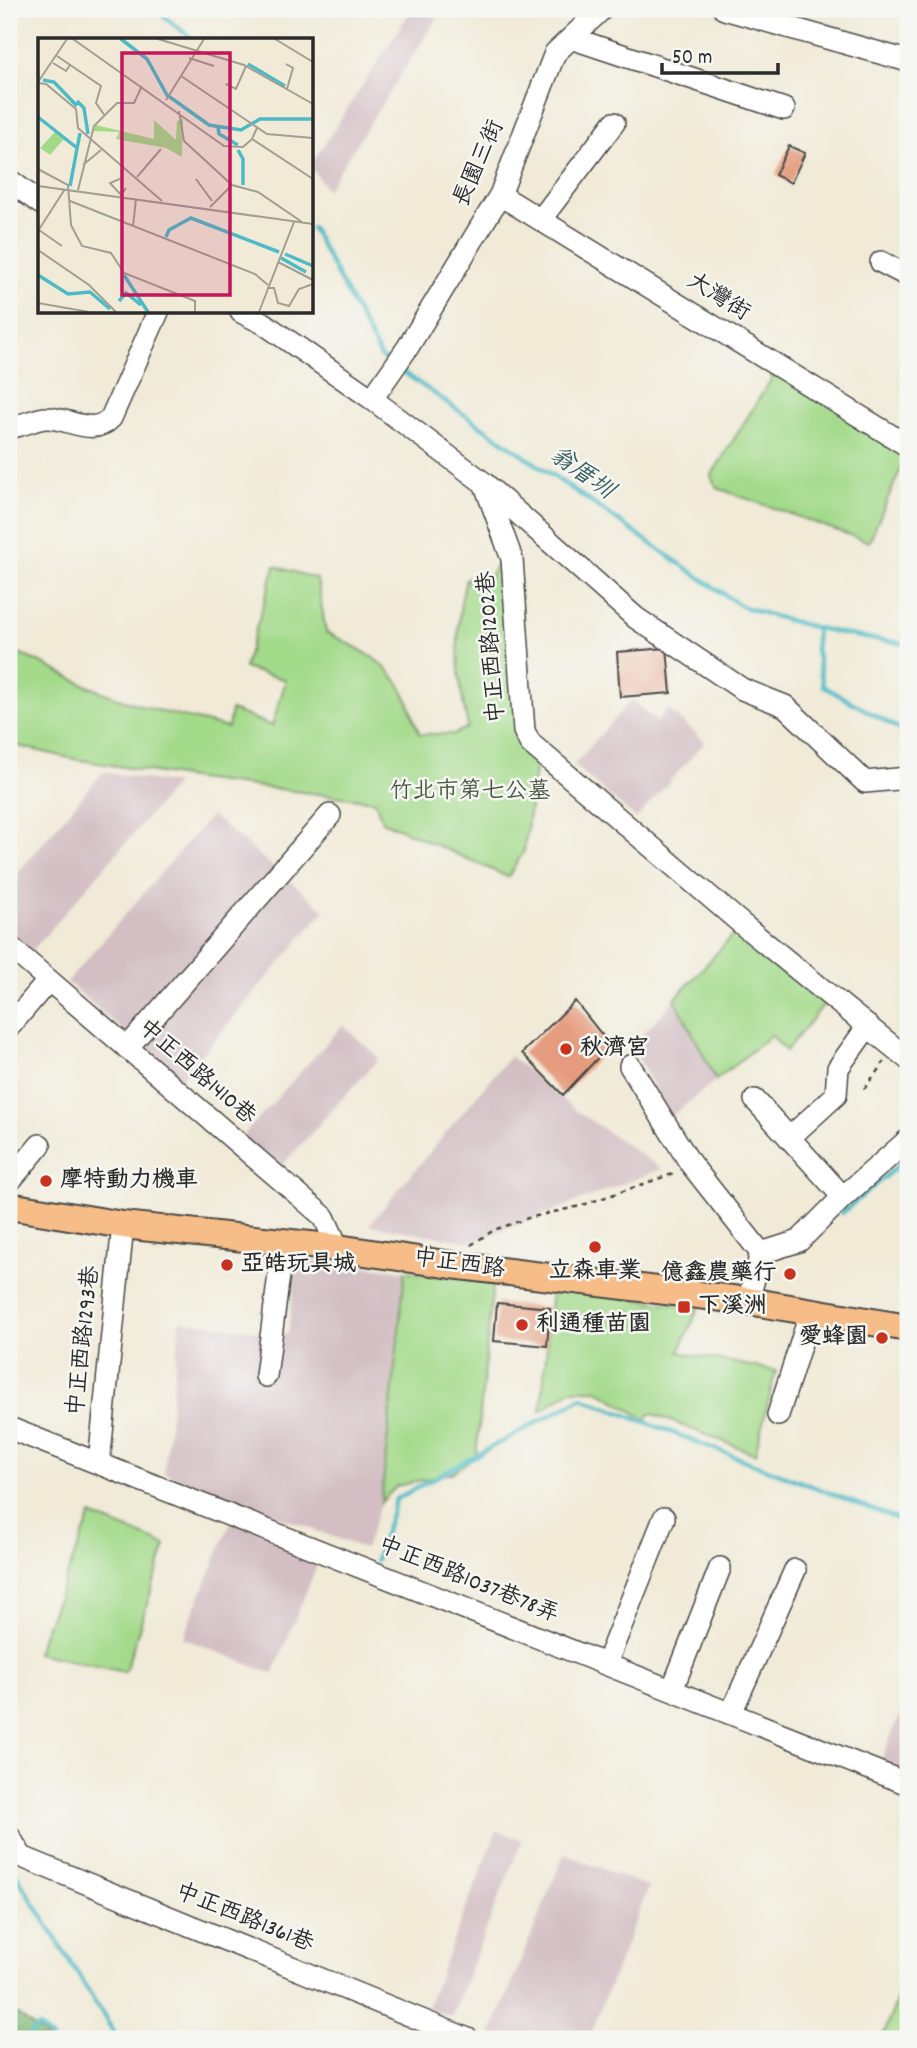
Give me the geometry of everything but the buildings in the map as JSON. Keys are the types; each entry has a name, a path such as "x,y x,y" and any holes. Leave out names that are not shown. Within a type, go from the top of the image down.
{"main road":[{"name":"中正西路","path":"9,1206 123,1225 338,1248 452,1265 748,1301 908,1328"}],"street":[{"name":"長園三街","path":"372,399 408,347 500,195 555,53 602,9"},
{"path":"724,9 908,61"},
{"path":"571,38 784,109"},
{"path":"541,219 614,123"},
{"path":"9,180 38,202"},
{"name":"大灣街","path":"500,195 908,446"},
{"path":"881,262 908,275"},
{"path":"9,427 43,418 57,418 95,428 104,426 111,418 158,313"},
{"path":"243,313 263,323 372,399 484,483 636,618 741,689 785,706 865,782 908,778"},
{"name":"中正西路1202巷","path":"484,483 512,559 524,731 530,743 743,925 902,1054"},
{"path":"127,1048 330,815"},
{"name":"中正西路1410巷","path":"9,946 324,1217 338,1248"},
{"path":"9,1027 48,981"},
{"path":"789,1138 836,1095 838,1068 868,1026"},
{"path":"630,1066 690,1163 761,1254"},
{"path":"755,1100 843,1197"},
{"path":"761,1254 799,1241 843,1197 908,1140"},
{"path":"9,1182 40,1145"},
{"name":"中正西路1293巷","path":"99,1463 123,1225"},
{"path":"266,1376 283,1243"},
{"path":"748,1301 761,1254"},
{"path":"778,1415 811,1311"},
{"name":"中正西路1037巷78弄","path":"9,1428 908,1784"},
{"path":"606,1664 664,1518"},
{"path":"672,1690 720,1568"},
{"path":"730,1713 795,1570"},
{"name":"中正西路1361巷","path":"9,1836 22,1857 468,2039"}],"path":[{"path":"864,1089 902,1054"},
{"path":"452,1265 473,1243 494,1230 637,1188 670,1176 690,1163"}],"shaded area":[{"path":"412,9 443,9 327,190 313,169 313,161"},
{"path":"489,9 587,9 574,19 526,22"},
{"path":"631,700 657,722 668,709 705,742 636,819 574,765"},
{"path":"103,772 176,784 32,951 9,931 9,883"},
{"path":"211,815 325,910 180,1080 67,982"},
{"path":"675,999 716,1080 670,1117 632,1046"},
{"path":"343,1025 379,1058 277,1171 241,1138"},
{"path":"510,1056 575,1110 662,1169 472,1242 369,1225"},
{"path":"297,1259 405,1271 381,1502 365,1549 164,1473 180,1321 288,1334"},
{"path":"232,1519 321,1555 273,1674 183,1638"},
{"path":"908,1695 908,1777 879,1766"},
{"path":"497,1830 522,1840 451,2017 427,2007"},
{"path":"564,1854 649,1887 588,2039 501,2039 491,2035"}],"green space":[{"path":"777,370 908,452 869,542 717,488 711,476"},
{"name":"竹北市第七公墓","path":"504,553 528,684 537,756 524,851 508,877 382,821 375,801 197,779 74,759 9,744 9,651 40,662 105,693 157,710 228,728 231,710 272,726 286,680 244,668 275,566 317,579 326,632 370,656 389,671 404,692 420,734 455,734 468,727 458,653 459,616 466,579 469,577 486,583"},
{"path":"741,926 830,997 786,1051 771,1035 716,1080 675,999"},
{"path":"405,1271 493,1282 476,1456 452,1473 397,1486 381,1502"},
{"path":"552,1289 699,1307 679,1352 776,1371 755,1454 653,1414 649,1414 647,1420 597,1390 571,1390 541,1411"},
{"path":"91,1515 166,1545 125,1672 36,1653"},
{"path":"899,1994 908,1998 908,2039 882,2039"},
{"path":"9,2008 49,2039 9,2039"}],"waterway":[{"name":"翁厝圳","path":"154,9 191,38"},
{"path":"770,9 908,50"},
{"name":"翁厝圳","path":"313,230 381,357 390,363"},
{"name":"翁厝圳","path":"400,370 741,606 824,630 908,644"},
{"path":"816,628 816,648 823,686 908,734"},
{"path":"842,1213 908,1157"},
{"path":"376,1560 396,1499 582,1398 908,1523"},
{"path":"9,1863 118,2039"},
{"path":"27,2039 38,2027 52,2039"}],"place":[{"name":"秋濟宮","path":"566,1049"},
{"name":"摩特動力機車","path":"46,1181"},
{"name":"立森車業","path":"595,1247"},
{"name":"亞皓玩具城","path":"227,1265"},
{"name":"億鑫農藥行","path":"790,1274"},
{"name":"下溪洲","path":"684,1307"},
{"name":"利通種苗園","path":"522,1325"},
{"name":"愛蜂園","path":"882,1338"}]}
